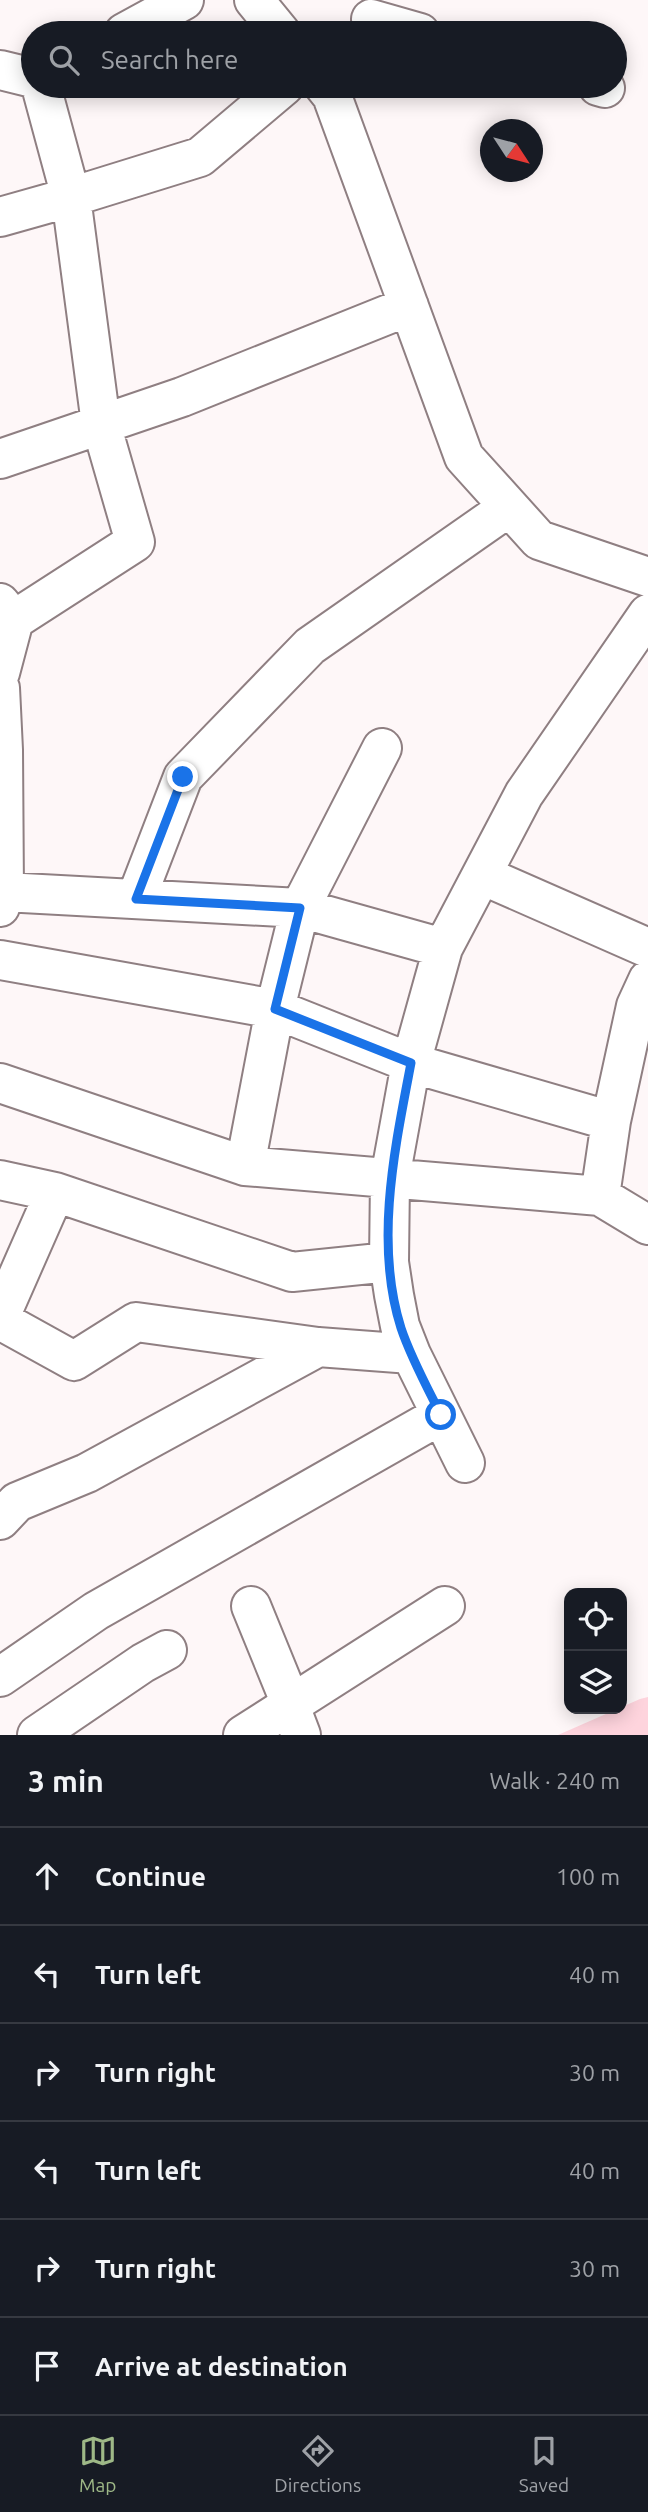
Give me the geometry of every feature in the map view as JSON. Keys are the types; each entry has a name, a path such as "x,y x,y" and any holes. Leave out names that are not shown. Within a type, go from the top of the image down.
{"street":[{"path":"146,21 184,0"},
{"path":"254,0 271,21"},
{"path":"0,70 21,75"},
{"path":"0,673 7,612 135,542 101,424 71,197 44,98"},
{"path":"0,217 200,157 270,98"},
{"path":"333,98 464,457 539,540 648,577"},
{"path":"0,459 182,397 409,306"},
{"path":"136,899 183,777 310,646 509,507"},
{"path":"465,1463 400,1326 390,1262 390,1178 411,1063 443,948 524,794 648,614"},
{"path":"0,688 4,750 2,900 136,899 300,908 443,948"},
{"path":"245,1166 275,1009 300,908 382,748"},
{"path":"482,875 648,948"},
{"path":"0,960 275,1009 411,1063 611,1121"},
{"path":"600,1196 611,1121 636,1006 648,979"},
{"path":"0,1083 245,1166 600,1196 648,1225"},
{"path":"0,1180 55,1192 292,1272 390,1262"},
{"path":"55,1192 0,1319 74,1361 136,1322 318,1347 411,1354"},
{"path":"0,1520 17,1503 87,1473 318,1347"},
{"path":"0,1678 96,1611 441,1415"},
{"path":"251,1606 296,1720"},
{"path":"243,1735 296,1720 445,1606"},
{"path":"37,1735 143,1663 167,1650"}],"shaded area":[{"path":"648,1697 648,1735 558,1735 606,1714 627,1714 627,1705"}],"route":[{"path":"183,777 136,899 300,908 275,1009 411,1063 390,1178 390,1262 400,1326 441,1415"}]}
